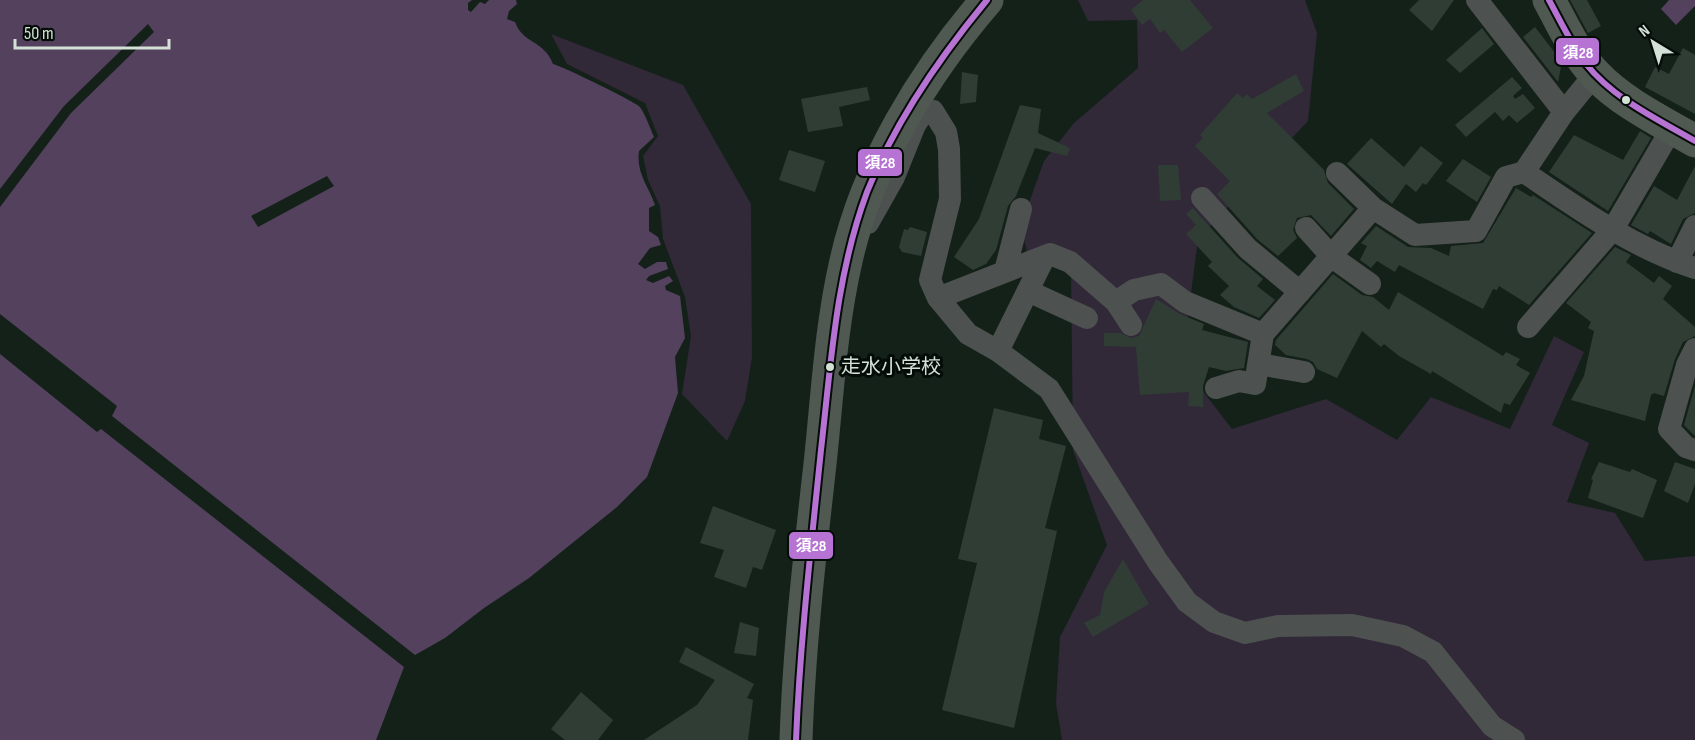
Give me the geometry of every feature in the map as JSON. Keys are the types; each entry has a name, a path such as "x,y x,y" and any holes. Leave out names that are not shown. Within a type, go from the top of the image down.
{"highway":[{"path":"796,740 800,645 833,341 846,260 870,187 904,114 952,40 987,0"},
{"path":"1549,0 1577,52 1595,74 1612,89 1684,134"}],"street":[{"path":"1477,0 1564,112"},
{"path":"1337,173 1373,208 1415,235 1476,231 1506,177 1524,172 1564,112 1595,74"},
{"path":"846,260 894,177 915,125 923,113 933,111 946,132 949,149 950,199 930,280 938,298 968,334 998,351 1049,389 1158,562 1187,602 1214,622 1245,633 1278,626 1352,625 1403,636 1433,652 1492,726 1514,740"},
{"path":"1528,327 1613,229 1684,134"},
{"path":"1524,172 1578,209 1686,265 1695,225"},
{"path":"1202,198 1248,249 1300,292"},
{"path":"1216,388 1239,381 1255,384 1263,334 1373,208"},
{"path":"1005,271 1021,209"},
{"path":"1306,228 1332,256 1370,284"},
{"path":"938,298 1050,254 1070,262 1116,302 1131,325"},
{"path":"998,351 1045,256"},
{"path":"1116,302 1134,290 1161,284 1185,302 1263,334"},
{"path":"1028,291 1087,318"},
{"path":"1695,349 1687,365 1669,429 1686,447 1695,450"},
{"path":"1259,364 1304,372"}],"shaded area":[{"path":"0,0 472,0 468,3 468,10 471,12 480,2 485,4 489,0 516,0 517,4 509,11 507,19 515,22 523,34 544,50 553,64 598,84 640,107 654,137 639,151 639,166 655,205 649,208 649,231 658,237 661,245 650,248 638,264 645,269 657,262 666,262 668,269 649,276 646,280 653,283 669,276 673,281 665,286 666,290 680,296 685,338 675,357 678,393 647,477 617,507 529,578 445,638 415,655 112,416 117,406 0,314"},
{"path":"1078,0 1305,0 1317,33 1308,121 1198,239 1182,364 1232,429 1326,399 1397,440 1431,397 1510,429 1554,336 1584,352 1552,425 1589,443 1567,502 1615,513 1645,561 1695,556 1695,740 1062,740 1056,703 1060,637 1107,545 1073,450 1071,270 1027,252 1021,225 1044,161 1074,123 1138,68 1137,20 1088,21"},
{"path":"1669,0 1695,0 1695,6 1676,25 1661,9"},
{"path":"551,34 683,85 751,204 752,357 745,401 727,441 682,394 691,336 685,297 663,239 660,206 648,180 643,156 658,136 645,103 567,64"},
{"path":"0,354 97,432 101,429 404,667 376,740 0,740"}],"pier":[{"path":"148,24 154,32 71,113 0,207 0,189 64,106"},
{"path":"327,176 334,186 258,227 251,216"}],"building":[{"path":"1143,0 1190,0 1213,28 1182,52 1164,30 1160,33 1150,19 1142,25 1131,10"},
{"path":"1419,0 1454,0 1432,31 1409,10"},
{"path":"1570,0 1587,0 1601,26 1588,33"},
{"path":"1535,27 1562,62 1558,82 1523,37"},
{"path":"1482,28 1494,44 1460,73 1446,60"},
{"path":"1683,48 1695,55 1695,114 1645,87 1655,67 1669,74"},
{"path":"962,72 978,75 976,102 960,104"},
{"path":"1296,74 1304,91 1267,113 1324,170 1328,183 1354,209 1331,236 1311,215 1297,218 1293,230 1297,238 1278,256 1257,239 1217,194 1230,181 1195,146 1203,138 1200,135 1237,93 1243,98 1247,94 1252,99"},
{"path":"1512,77 1522,88 1513,96 1515,99 1523,94 1535,108 1517,123 1509,115 1503,121 1495,112 1466,137 1455,125"},
{"path":"867,87 870,100 839,107 843,126 808,132 801,99"},
{"path":"1020,105 1041,109 1038,133 1070,148 1067,156 1035,148 1016,196 1008,206 996,250 986,264 973,270 954,257 979,219"},
{"path":"1640,131 1651,138 1608,211 1549,172 1574,135 1623,160"},
{"path":"1371,138 1404,167 1421,146 1443,163 1426,185 1423,183 1416,192 1406,184 1392,204 1347,164"},
{"path":"789,150 825,161 815,192 779,180"},
{"path":"1463,159 1491,177 1477,202 1446,181"},
{"path":"1158,165 1178,165 1181,200 1160,201"},
{"path":"1695,166 1695,213 1683,219 1671,244 1650,231 1648,234 1631,225 1654,186 1677,200"},
{"path":"1516,188 1531,197 1533,195 1592,233 1529,305 1499,286 1497,290 1493,289 1483,309 1399,265 1395,272 1377,261 1371,268 1360,260 1367,246 1361,243 1376,226 1408,247 1431,248 1449,256 1451,246 1483,243"},
{"path":"1193,208 1238,258 1263,279 1257,286 1275,300 1259,318 1234,307 1220,295 1229,286 1208,266 1212,262 1186,234 1196,225 1186,214"},
{"path":"910,227 927,232 921,256 902,252 899,247 904,229 908,230"},
{"path":"1615,247 1631,255 1626,262 1654,283 1659,276 1672,286 1663,299 1695,327 1695,336 1683,342 1675,359 1664,396 1654,393 1651,395 1645,421 1571,400 1584,376 1594,331 1588,328 1591,322 1566,303"},
{"path":"1333,274 1362,295 1373,297 1389,310 1398,292 1503,356 1506,352 1520,359 1516,365 1530,373 1510,405 1504,403 1501,413 1432,371 1431,374 1399,356 1384,344 1381,347 1362,331 1337,378 1317,369 1313,362 1307,359 1286,355 1275,345 1276,340"},
{"path":"1156,299 1180,314 1204,324 1202,330 1248,342 1244,368 1226,371 1209,367 1203,386 1203,407 1188,406 1189,392 1140,395 1136,347 1104,346 1104,333 1120,333 1131,338 1139,336"},
{"path":"1695,386 1695,436 1684,425"},
{"path":"994,408 1043,420 1039,439 1066,446 1045,528 1057,531 1014,728 942,710 977,563 958,559"},
{"path":"1599,462 1630,472 1632,469 1657,480 1643,518 1588,498 1593,480 1591,479"},
{"path":"1675,462 1695,469 1695,484 1688,503 1664,491"},
{"path":"713,506 776,530 762,570 753,567 746,588 714,577 724,550 700,543"},
{"path":"1123,559 1149,604 1093,637 1084,623 1100,615 1104,592"},
{"path":"740,622 759,628 756,656 734,653"},
{"path":"686,647 754,684 747,698 753,700 748,740 644,740 697,705 715,680 679,662"},
{"path":"581,692 613,720 598,740 565,740 551,729"}],"transit line":[{"name":"須28","path":"796,740 803,631 821,450 836,320 848,255 867,192 891,140 935,68 987,0"},
{"name":"須28","path":"1549,0 1576,49 1597,76 1623,98 1695,141"}],"place":[{"name":"走水小学校","path":"830,367"}]}
